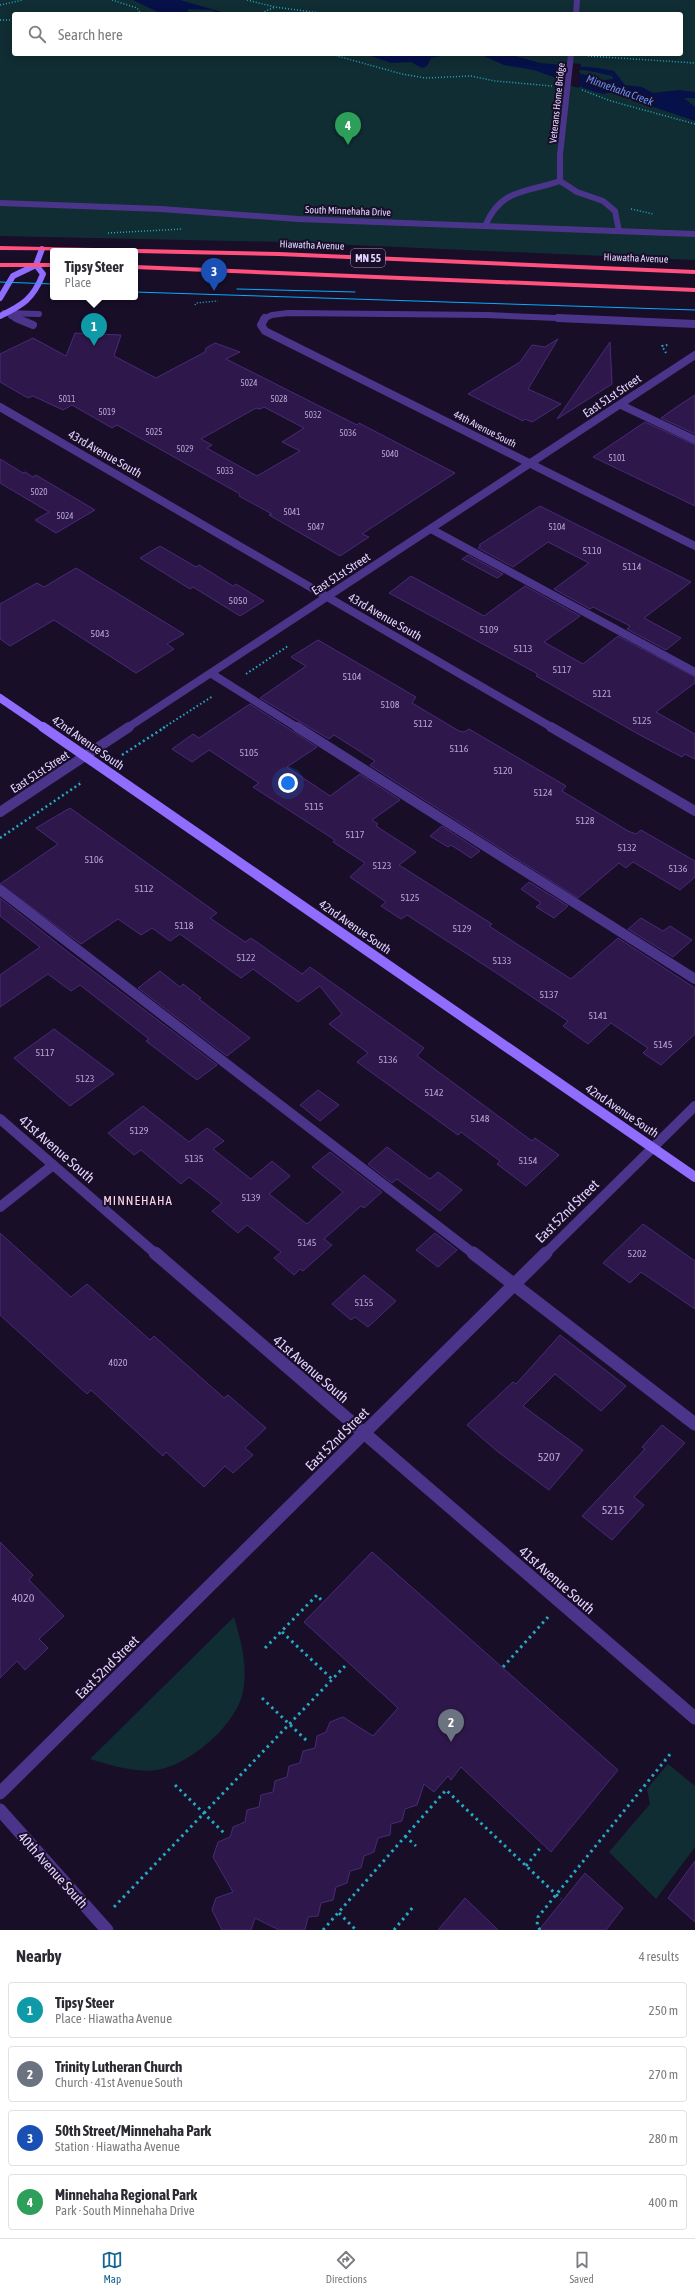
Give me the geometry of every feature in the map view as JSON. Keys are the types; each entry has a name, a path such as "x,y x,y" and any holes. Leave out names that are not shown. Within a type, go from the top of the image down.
{"highway":[{"name":"Hiawatha Avenue","path":"0,248 50,249"},
{"name":"Hiawatha Avenue","path":"138,251 279,254 695,272"},
{"path":"0,265 50,265"},
{"name":"MN 55","path":"138,267 695,290"}],"street":[{"path":"576,12 578,0"},
{"name":"Veterans Home Bridge","path":"560,181 560,155 571,56"},
{"path":"485,226 497,205 514,195 542,188 560,181 577,192 606,203 615,211 620,231"},
{"name":"South Minnehaha Drive","path":"0,203 161,209 298,219 695,234"},
{"path":"2,315 0,298 6,282 14,274 36,265 42,249"},
{"path":"2,315 24,304 39,284 43,274 36,265"},
{"name":"44th Avenue South","path":"695,324 480,315 288,313 272,315 263,319 262,325 265,331 695,546"},
{"path":"2,315 39,314"},
{"path":"2,315 33,325"},
{"name":"East 51st Street","path":"0,812 212,674 326,597 532,464 695,355"},
{"path":"621,405 695,440"},
{"name":"43rd Avenue South","path":"0,407 695,811"},
{"path":"431,529 695,672"},
{"path":"212,674 695,979"},
{"name":"42nd Avenue South","path":"0,698 695,1177"},
{"path":"0,890 695,1424"},
{"name":"East 52nd Street","path":"0,1793 695,1106"},
{"name":"41st Avenue South","path":"0,1119 560,1604 695,1718"},
{"path":"0,1206 53,1166"},
{"name":"40th Avenue South","path":"0,1810 103,1926"}],"path":[{"path":"0,4 23,0"},
{"path":"112,0 137,8 140,12"},
{"path":"247,0 275,7 312,12"},
{"path":"264,12 275,7"},
{"path":"0,20 12,20"},
{"path":"337,56 402,74 425,78 471,76 495,81 557,87"},
{"path":"597,56 695,63"},
{"path":"578,90 695,124"},
{"path":"606,203 655,215"},
{"path":"195,305 196,303 218,301"},
{"path":"0,838 81,783 80,781"},
{"path":"265,1648 317,1595 322,1601"},
{"path":"503,1667 560,1604"},
{"path":"282,1632 332,1679"},
{"path":"103,1926 203,1813 345,1666"},
{"path":"262,1698 308,1742"},
{"path":"540,1930 537,1925 538,1917 671,1754"},
{"path":"175,1785 224,1833"},
{"path":"324,1930 446,1790 561,1899"},
{"path":"405,1836 416,1846"},
{"path":"526,1866 541,1847"},
{"path":"394,1930 413,1907"},
{"path":"339,1912 356,1930"}],"green space":[{"path":"0,0 695,0 695,260 285,242 0,236"},
{"path":"234,1617 244,1663 245,1673 243,1692 239,1705 231,1718 209,1742 183,1761 169,1767 156,1770 148,1771 131,1769 90,1759"},
{"path":"668,1764 695,1786 695,1847 656,1899 609,1852 650,1804 647,1789"}],"water":[{"path":"133,0 180,0 221,12 189,9 187,11 189,12 158,12"},
{"path":"371,56 441,56 431,58 427,66 422,68 411,62 391,63"},
{"name":"Minnehaha Creek","path":"484,56 515,56 540,63 598,68 614,71 625,85 642,87 653,93 679,90 695,92 695,98 684,98 695,107 695,121 639,102 628,95 616,91 604,94 595,92 534,70 504,65","holes":["553,66 590,71 612,76 613,79 604,80"]}],"pier":[{"path":"559,62 581,64 580,71 578,71 580,72 579,88 557,82"}],"building":[{"path":"75,333 121,335 114,356 156,378 205,352 206,348 215,343 240,352 226,359 357,425 359,423 455,473 362,534 369,537 340,556 269,515 272,514 239,496 240,494 117,425 112,428 72,405 63,410 33,396 28,398 0,382 0,354 33,338 66,356","holes":["264,407 304,428 282,442 300,451 257,476 207,448 212,445 201,439 256,408 260,409"]},
{"path":"558,339 528,389 561,404 532,422 525,419 523,421 468,394 520,362 532,345 545,347"},
{"path":"610,342 612,384 557,419"},
{"path":"695,395 695,434 661,418 678,406"},
{"path":"645,422 695,445 695,506 593,457"},
{"path":"0,459 23,473 25,472 33,477 36,475 95,510 56,533 35,520 49,512 0,483"},
{"path":"540,506 691,582 644,618 681,638 666,650 627,629 630,626 593,607 590,609 554,589 589,563 548,542 513,567 478,548 481,546 479,545"},
{"path":"160,546 196,567 199,565 233,586 236,584 264,601 240,616 193,587 190,589 140,558"},
{"path":"468,555 503,574 497,578 462,559"},
{"path":"76,568 184,634 167,644 174,649 136,673 54,620 10,646 0,639 0,604 37,583 44,587"},
{"path":"411,576 484,616 525,586 580,616 544,642 583,664 618,636 695,677 695,683 656,712 695,734 695,759 685,754 682,757 640,735 536,676 538,674 389,593"},
{"path":"318,640 416,697 412,703 459,731 464,732 469,729 566,786 562,791 628,831 636,834 641,830 695,861 695,877 680,890 633,862 626,868 619,863 578,898 371,766 370,765 375,761 334,735 329,739 260,698 306,666 291,657"},
{"path":"250,704 317,747 287,767 330,796 360,774 400,800 372,820 378,824 376,826 416,852 399,865 492,924 489,926 571,979 618,938 695,988 695,1034 661,1065 643,1053 648,1048 611,1023 588,1044 563,1026 568,1021 495,972 407,915 401,919 381,906 386,902 350,877 365,863 333,842 335,840 253,787 259,783 209,750 192,762 172,749 193,734 199,738"},
{"path":"70,808 217,913 210,918 245,942 251,938 302,974 310,967 424,1048 417,1056 532,1141 535,1138 559,1155 526,1186 497,1164 500,1161 461,1132 458,1135 357,1062 368,1053 329,1024 342,1014 320,986 298,1002 253,969 241,978 180,934 170,941 152,928 141,935 118,919 81,944 0,884 58,844 36,828"},
{"path":"442,826 480,851 471,858 451,845 448,847 430,836"},
{"path":"529,882 568,906 554,918 536,907 541,903 521,889"},
{"path":"0,898 68,952 217,1065 197,1080 146,1041 149,1039 80,985 71,991 48,974 0,1007 0,975 40,947 0,916"},
{"path":"641,918 663,931 670,926 692,940 673,957 628,929"},
{"path":"160,971 180,987 183,984 201,998 199,999 250,1038 227,1056 138,988"},
{"path":"54,1029 114,1074 70,1106 14,1058"},
{"path":"318,1090 339,1105 320,1121 300,1105"},
{"path":"143,1106 189,1142 207,1128 224,1141 213,1149 251,1179 272,1161 290,1176 269,1194 307,1224 343,1192 312,1167 330,1152 382,1192 364,1208 361,1206 324,1239 332,1245 303,1271 300,1269 294,1275 274,1258 281,1252 247,1225 238,1233 212,1211 222,1203 189,1177 181,1184 141,1150 134,1155 108,1133"},
{"path":"387,1147 430,1179 438,1172 462,1190 440,1211 397,1179 392,1183 368,1164"},
{"path":"643,1224 695,1261 695,1309 641,1272 630,1283 603,1263"},
{"path":"0,1233 71,1297 87,1284 150,1340 154,1336 224,1398 228,1395 266,1428 245,1448 253,1455 233,1473 225,1466 204,1487 166,1452 163,1456 91,1390 87,1394 0,1315"},
{"path":"435,1233 457,1250 438,1267 416,1250"},
{"path":"364,1275 396,1301 368,1327 355,1317 351,1320 332,1304"},
{"path":"560,1335 626,1386 601,1411 555,1374 523,1406 583,1450 549,1490 497,1451 467,1425 513,1382 516,1384"},
{"path":"662,1425 685,1443 634,1497 644,1505 612,1540 582,1516 645,1449 642,1447"},
{"path":"0,1542 33,1575 29,1580 64,1616 39,1639 48,1648 25,1670 17,1661 0,1678"},
{"path":"372,1552 618,1770 551,1852 461,1767 451,1780 448,1776 434,1792 424,1784 417,1805 405,1809 402,1821 391,1824 390,1835 378,1838 374,1852 364,1856 361,1868 350,1871 347,1883 336,1887 333,1900 321,1903 318,1916 308,1917 305,1930 279,1930 255,1918 251,1930 222,1930 212,1910 216,1898 233,1892 213,1857 218,1842 230,1837 233,1827 245,1822 247,1810 259,1807 261,1795 273,1792 275,1781 287,1777 289,1766 300,1763 303,1751 315,1748 317,1736 326,1732 330,1722 343,1717 373,1736 398,1708 304,1622"},
{"path":"695,1861 695,1922 668,1898"},
{"path":"585,1873 623,1908 606,1930 539,1930"},
{"path":"465,1898 498,1930 438,1930"}],"tram line":[{"path":"0,282 50,284"},
{"path":"237,289 355,292"},
{"path":"138,292 695,310"}],"place":[{"name":"Minnehaha Regional Park","path":"348,145"},
{"name":"50th Street/Minnehaha Park","path":"214,291"},
{"name":"Tipsy Steer","path":"94,346"},
{"name":"Trinity Lutheran Church","path":"451,1742"}],"district":[{"name":"MINNEHAHA","path":"138,1200"}]}
